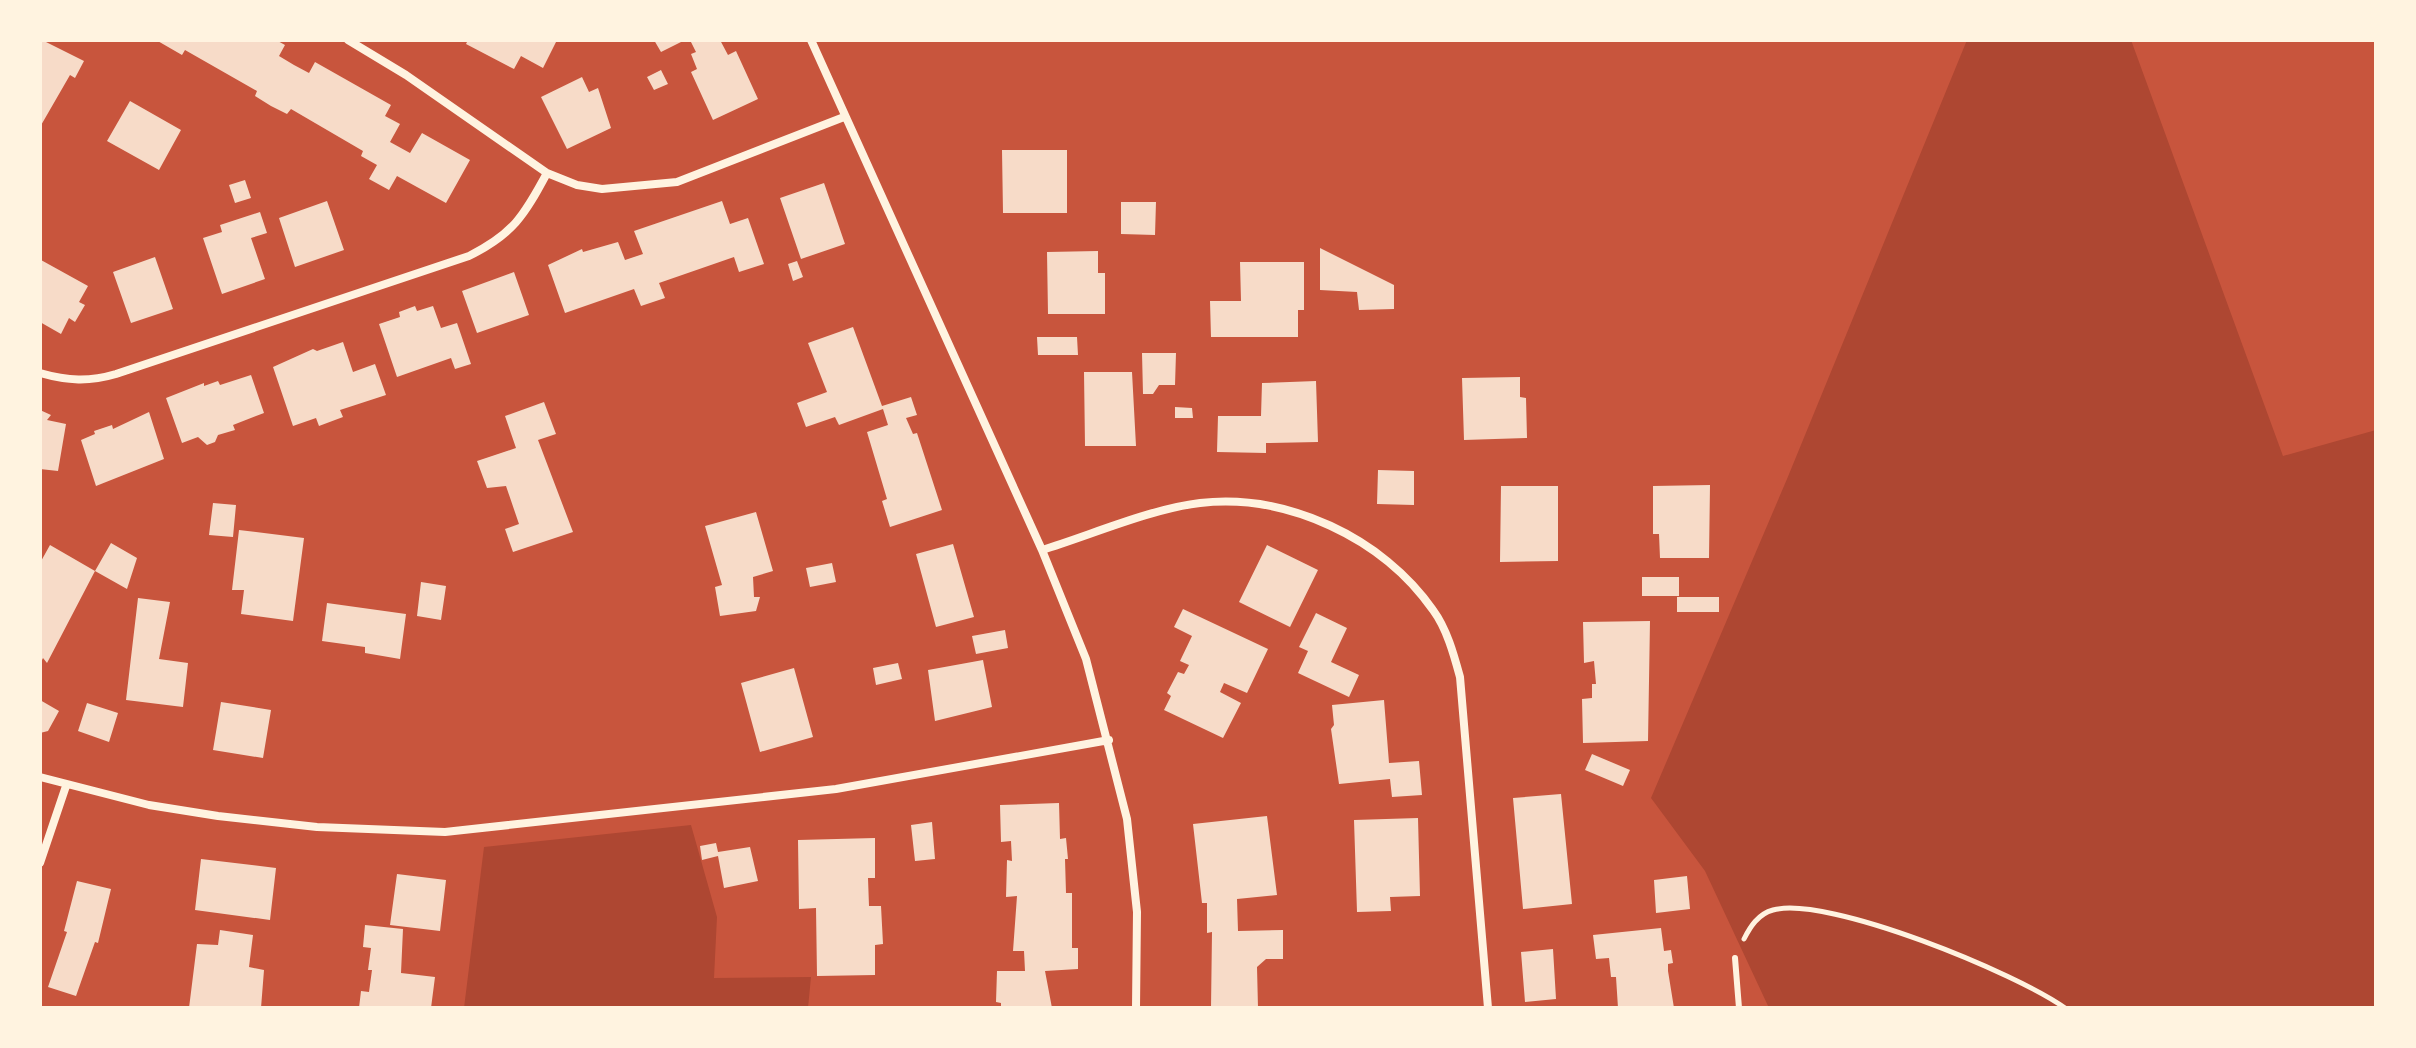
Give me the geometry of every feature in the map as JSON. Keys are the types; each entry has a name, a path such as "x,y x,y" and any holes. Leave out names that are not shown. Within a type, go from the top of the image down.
{"street":[{"path":"348,40 406,75 547,173 577,185 602,189 677,182 844,117"},
{"path":"811,40 1042,550 1086,659 1109,740 1133,866 1137,912 1136,1008"},
{"path":"40,373 63,380 104,378 469,256 500,241 515,227 547,173"},
{"path":"1042,550 1200,503 1259,504 1331,525 1387,561 1434,610 1451,646 1460,677 1488,1008"},
{"path":"40,777 66,786 218,816 317,827 445,832 836,789 1109,740"},
{"path":"40,863 66,786"}],"lane":[{"path":"1735,958 1739,1008"}],"path":[{"path":"1735,958 1751,923 1772,910 1814,909 1930,942 2065,1008"}],"shaded area":[{"path":"1967,40 2131,40 2283,456 2376,430 2376,1008 1769,1008 1705,871 1651,798 1787,479"},
{"path":"691,825 717,917 714,978 811,977 808,1008 464,1008 484,847"}],"building":[{"path":"42,40 84,61 75,78 70,75 40,127"},
{"path":"156,40 276,40 285,45 279,56 294,65 309,73 315,62 391,105 385,116 400,124 390,142 410,153 422,133 470,160 446,203 397,176 389,190 369,179 377,165 361,156 363,151 291,109 287,114 271,106 255,96 257,91 185,50 182,55"},
{"path":"468,40 557,40 543,68 521,56 514,69 466,44"},
{"path":"654,40 685,40 661,52"},
{"path":"690,40 720,40 728,55 736,51 758,99 713,120 691,72 697,69 691,54 696,52"},
{"path":"661,70 668,84 654,90 647,77"},
{"path":"582,77 589,92 598,88 611,128 567,149 541,97"},
{"path":"130,101 181,130 159,170 107,141"},
{"path":"1002,150 1067,150 1067,213 1003,213"},
{"path":"245,180 251,198 235,203 229,185"},
{"path":"824,183 845,244 801,259 780,198"},
{"path":"327,201 344,250 295,267 279,218"},
{"path":"722,201 730,224 748,218 764,264 739,272 734,257 659,283 665,298 641,306 634,289 565,313 548,265 582,249 583,252 618,242 625,260 643,254 634,231"},
{"path":"1121,202 1156,202 1155,235 1121,234"},
{"path":"260,212 267,233 251,238 265,279 222,294 203,238 222,232 220,225"},
{"path":"1320,248 1394,285 1394,309 1359,310 1357,292 1320,290"},
{"path":"1098,251 1098,273 1105,273 1105,314 1048,314 1047,252"},
{"path":"155,257 173,309 131,323 113,272"},
{"path":"41,260 88,286 79,302 85,305 75,322 69,318 61,334 40,322"},
{"path":"797,261 803,277 793,281 788,264"},
{"path":"1240,262 1304,262 1304,310 1298,310 1298,337 1211,337 1210,301 1241,301"},
{"path":"514,272 529,315 477,333 462,291"},
{"path":"415,306 417,311 433,306 441,328 457,323 471,364 455,369 451,358 397,377 379,324 400,317 399,312"},
{"path":"853,327 882,406 911,397 917,415 906,418 913,434 917,433 942,510 890,527 882,501 887,499 867,432 888,425 883,409 839,425 835,417 806,427 797,403 827,392 808,343"},
{"path":"1037,337 1077,337 1078,355 1038,355"},
{"path":"343,342 353,372 375,364 386,395 340,410 343,417 319,426 316,418 293,426 273,367 313,349 317,351"},
{"path":"1142,353 1176,353 1175,385 1159,385 1153,394 1143,394"},
{"path":"1084,372 1132,372 1136,446 1085,446"},
{"path":"251,375 264,413 233,425 235,430 218,435 215,442 207,445 198,437 182,443 166,398 204,383 204,386 218,381 220,385"},
{"path":"1520,377 1520,397 1526,398 1527,438 1464,440 1462,378"},
{"path":"1316,381 1318,442 1266,443 1266,453 1217,452 1218,416 1261,416 1262,383"},
{"path":"544,402 556,434 538,440 573,532 513,552 505,529 519,524 506,486 487,488 477,461 516,448 505,416"},
{"path":"1175,407 1192,408 1193,418 1175,418"},
{"path":"40,410 51,415 47,420 66,424 58,471 40,469"},
{"path":"149,412 164,459 96,486 81,440 95,434 94,431 112,425 113,429"},
{"path":"1378,470 1414,471 1414,505 1377,504"},
{"path":"1710,485 1709,558 1660,558 1659,534 1653,534 1653,486"},
{"path":"1501,486 1558,486 1558,561 1500,562"},
{"path":"213,503 236,505 233,537 209,535"},
{"path":"756,512 773,571 753,577 754,597 760,597 756,611 720,616 715,587 722,585 705,526"},
{"path":"239,530 304,538 293,621 241,614 244,590 232,590"},
{"path":"111,543 137,558 127,589 95,571"},
{"path":"953,544 974,617 936,627 916,554"},
{"path":"50,545 95,571 47,663 43,658 40,664 40,563"},
{"path":"1267,545 1318,570 1290,627 1239,602"},
{"path":"832,563 836,582 810,587 806,568"},
{"path":"1642,577 1679,577 1679,596 1642,596"},
{"path":"421,582 446,586 441,620 417,616"},
{"path":"1677,597 1719,597 1719,612 1677,612"},
{"path":"138,598 170,602 159,659 188,663 183,707 126,700"},
{"path":"327,603 406,614 400,659 365,653 365,647 322,641"},
{"path":"1183,609 1268,649 1247,693 1224,683 1220,692 1241,703 1223,738 1164,710 1171,696 1167,693 1178,672 1184,674 1189,665 1180,661 1192,636 1174,627"},
{"path":"1316,613 1347,628 1331,662 1359,675 1349,697 1298,673 1308,651 1299,647"},
{"path":"1650,621 1648,741 1583,743 1582,699 1592,698 1592,684 1596,684 1594,661 1584,663 1583,622"},
{"path":"1005,630 1008,648 976,654 972,636"},
{"path":"983,660 992,707 935,721 928,670"},
{"path":"898,663 902,679 876,685 873,668"},
{"path":"794,668 813,737 760,752 741,683"},
{"path":"40,700 59,711 48,731 40,733"},
{"path":"1384,700 1389,763 1419,761 1422,795 1392,797 1390,779 1339,784 1331,729 1334,725 1332,705"},
{"path":"221,702 271,710 263,758 213,750"},
{"path":"87,703 118,713 109,742 78,731"},
{"path":"1592,754 1630,770 1623,786 1585,770"},
{"path":"1561,794 1572,904 1523,909 1513,798"},
{"path":"1059,803 1060,839 1066,838 1068,859 1065,859 1066,893 1072,893 1072,948 1078,948 1078,969 1045,971 1052,1008 1001,1008 1001,1003 996,1002 997,971 1025,971 1024,951 1013,951 1017,896 1006,897 1007,860 1012,861 1011,841 1001,842 1000,805"},
{"path":"1267,816 1277,895 1237,899 1238,931 1283,930 1283,959 1266,959 1257,967 1258,1008 1211,1008 1212,932 1207,933 1207,903 1202,903 1193,824"},
{"path":"1418,818 1420,896 1390,897 1391,911 1357,912 1354,820"},
{"path":"932,822 935,859 915,861 911,825"},
{"path":"875,838 875,878 868,878 869,906 881,906 883,944 875,945 875,975 817,976 816,908 799,909 798,840"},
{"path":"716,843 718,852 750,847 758,881 724,888 718,856 702,860 700,846"},
{"path":"201,859 276,868 270,920 195,910"},
{"path":"397,874 446,880 440,931 390,925"},
{"path":"1687,876 1690,909 1656,913 1654,880"},
{"path":"77,881 111,889 98,943 95,942 76,996 48,987 67,932 64,931"},
{"path":"365,925 403,929 401,973 435,977 431,1008 359,1008 361,991 369,992 372,970 368,970 371,948 363,947"},
{"path":"1661,928 1664,951 1671,950 1673,963 1668,964 1668,971 1674,1008 1618,1008 1616,977 1611,977 1609,958 1596,959 1593,935"},
{"path":"220,930 253,935 249,967 264,970 261,1008 189,1008 197,944 218,945"},
{"path":"1553,949 1556,999 1525,1002 1521,952"}]}
